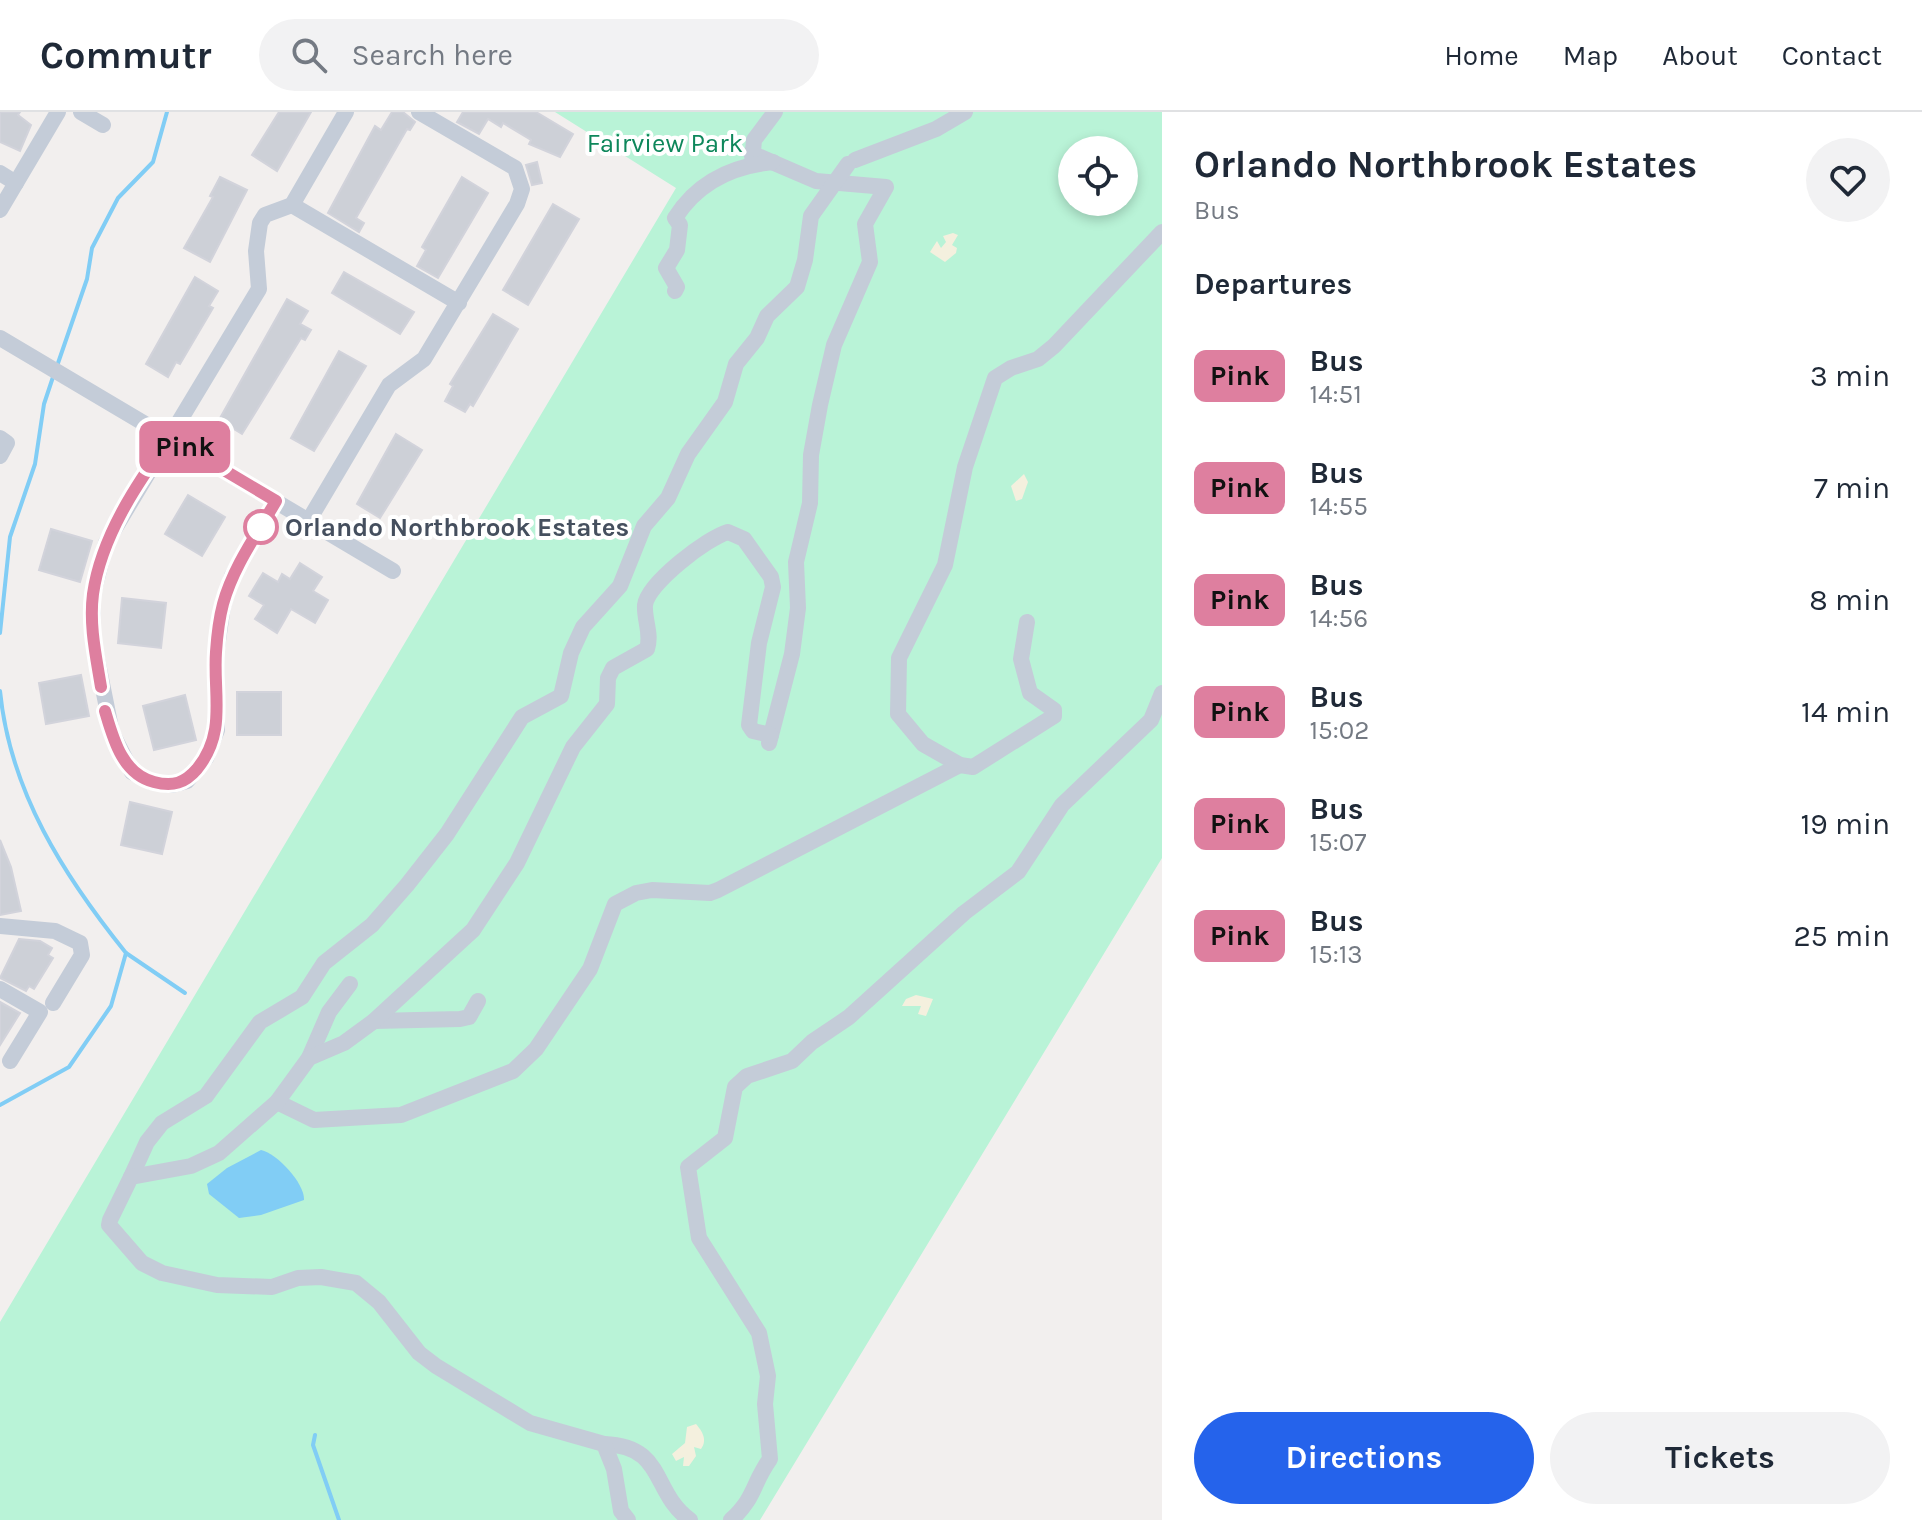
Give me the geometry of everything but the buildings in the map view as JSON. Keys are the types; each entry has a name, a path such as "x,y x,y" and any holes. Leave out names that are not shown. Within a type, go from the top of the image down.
{"street":[{"path":"0,210 58,112"},
{"path":"81,112 103,125"},
{"path":"276,501 232,576 223,606 216,654 217,730 206,758 187,781 172,785 152,782 132,772 112,733 93,639 93,594 106,543 259,289 256,251 260,223 265,215 292,205 346,112"},
{"path":"309,520 389,385 424,359 522,189 515,168 419,112"},
{"path":"751,158 754,140 775,112"},
{"path":"690,1520 669,1499 651,1461 618,1445 604,1444 530,1423 419,1353 379,1302 356,1283 321,1277 298,1278 272,1287 217,1285 151,1269 131,1252 109,1225 147,1142 162,1123 199,1102 260,1022 302,997 324,963 372,925 447,834 522,717 561,696 571,653 583,627 620,586 644,526 668,498 688,454 725,402 736,364 750,348 767,316 797,287 805,260 811,216 824,183 852,162 921,135 965,112"},
{"path":"309,1058 344,1043 374,1021 473,930 517,863 573,747 607,704 608,678 613,668 647,649 645,604 649,593 700,545 728,532 744,539 771,577 773,587 759,643 749,725 753,731 770,739 792,654 798,608 796,562 810,503 811,455 817,416 834,345 867,273 871,255 865,224 886,187 824,183 774,162 751,158 700,186 675,218 680,225 679,239 666,268 677,287 675,291"},
{"path":"852,162 879,186"},
{"path":"0,173 16,183"},
{"path":"292,205 459,303"},
{"path":"1027,622 1021,659 1030,693 1055,714 973,767 960,765 923,744 898,714 897,671 903,645 945,565 965,467 992,387 1000,373 1038,359 1054,346 1162,232"},
{"path":"0,338 393,571"},
{"path":"0,438 7,443 0,456"},
{"path":"731,1520 751,1500 758,1476 770,1459 765,1404 768,1376 759,1333 699,1238 688,1167 725,1138 735,1087 747,1076 792,1061 812,1042 849,1017 964,913 1018,872 1062,805 1151,720 1162,693"},
{"path":"274,1104 314,1120 401,1115 513,1071 536,1049 590,969 615,904 636,893 652,890 710,893 718,890 960,765"},
{"path":"0,926 55,931 80,943 82,955 53,1003"},
{"path":"131,1177 201,1163 229,1145 274,1104 309,1058 329,1012 350,984"},
{"path":"0,989 40,1012 10,1061"},
{"path":"374,1021 460,1019 469,1017 478,1001"},
{"path":"604,1444 614,1469 621,1511 628,1520"}],"green space":[{"name":"Fairview Park","path":"555,112 1162,112 1162,858 760,1520 0,1520 0,1322 676,188"}],"sand":[{"path":"958,235 952,245 957,248 956,253 945,262 930,252 937,241 941,248 946,242 943,236"},
{"path":"1024,474 1028,482 1022,499 1016,501 1011,486"},
{"path":"916,995 933,999 926,1016 918,1014 921,1006 902,1006 906,999"},
{"path":"696,1424 703,1436 703,1446 701,1449 694,1447 696,1456 689,1466 683,1466 684,1457 676,1461 672,1454 685,1443 687,1427"}],"water":[{"path":"261,1150 275,1157 289,1170 300,1186 304,1200 261,1215 239,1218 209,1194 207,1184 227,1168"}],"waterway":[{"path":"57,366 87,279 92,248 118,198 153,162 167,112"},
{"path":"0,633 10,537 35,464 44,404 54,374"},
{"path":"0,691 15,764 28,798 62,863 126,953 111,1006 69,1067 0,1105"},
{"path":"126,953 185,993"},
{"path":"315,1435 313,1445 339,1520"}],"bus line":[{"name":"Pink","path":"101,687 93,639 93,594 106,543 170,438 276,501 232,576 223,606 216,654 217,730 206,758 187,781 172,785 152,782 132,772 116,746 105,711"}],"place":[{"name":"Orlando Northbrook Estates","path":"261,527"}]}
